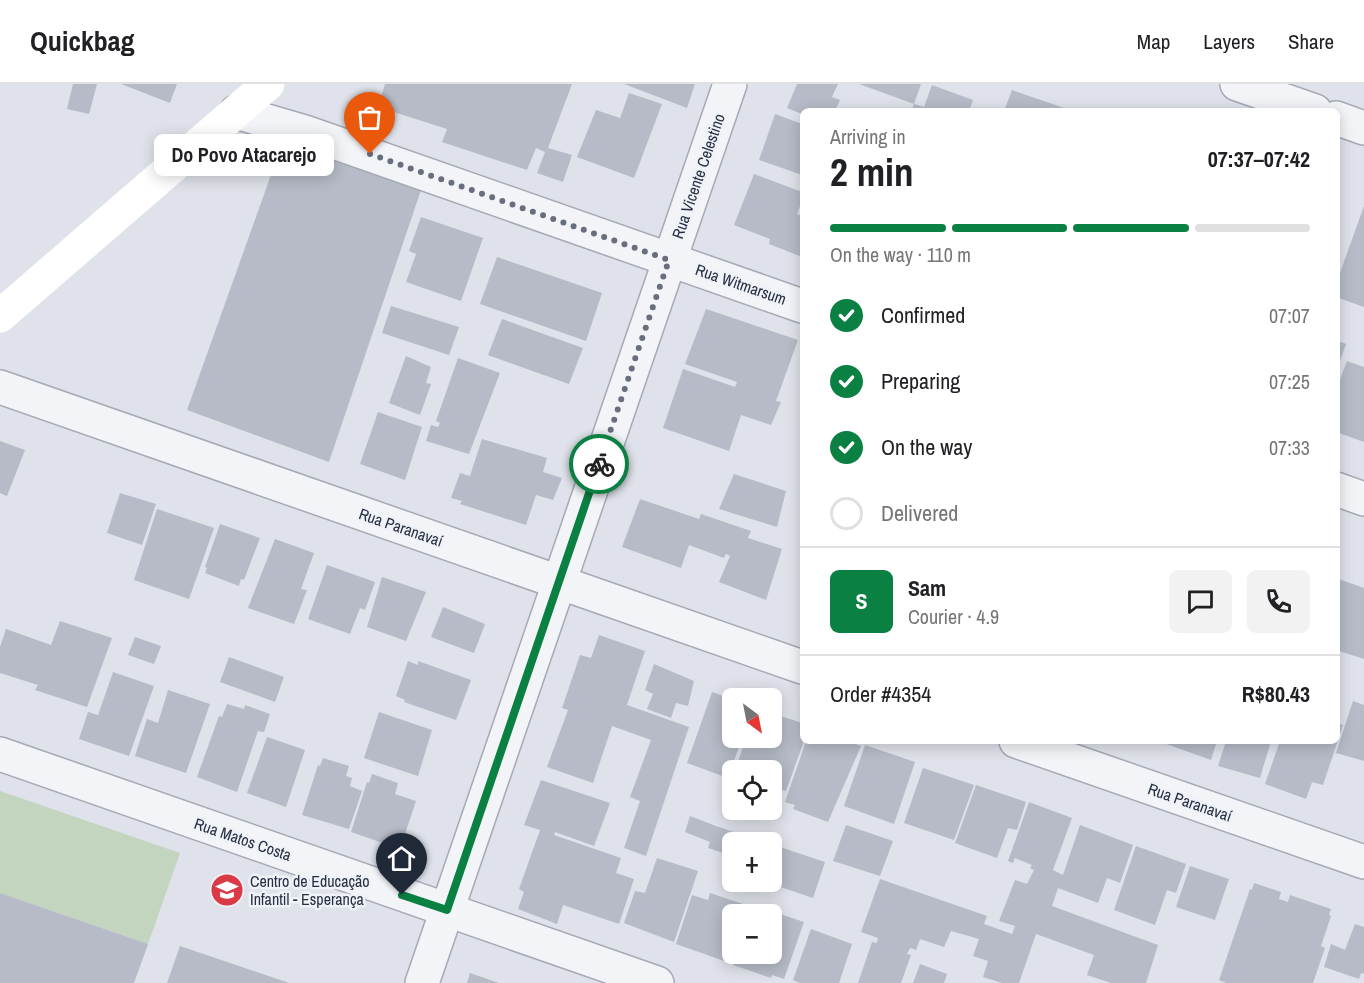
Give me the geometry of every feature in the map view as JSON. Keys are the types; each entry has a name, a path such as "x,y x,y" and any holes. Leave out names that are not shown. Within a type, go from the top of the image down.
{"main road":[{"path":"0,316 268,84"}],"street":[{"name":"Rua Vicente Celestino","path":"422,983 730,84"},
{"path":"1237,84 1307,108"},
{"name":"Rua Witmarsum","path":"236,112 316,136 800,305"},
{"path":"1340,119 1364,128"},
{"name":"Rua Paranavaí","path":"0,387 800,666"},
{"path":"1340,490 1364,499"},
{"name":"Rua Paranavaí","path":"1025,744 1364,862"},
{"name":"Rua Matos Costa","path":"0,754 657,983"}],"green space":[{"path":"0,791 180,853 148,944 0,893"}],"building":[{"path":"73,84 97,84 89,114 67,109"},
{"path":"121,84 177,84 170,103"},
{"path":"385,84 572,84 548,148 572,155 563,182 537,173 545,152 536,148 527,170 442,142 447,129 378,107"},
{"path":"624,84 695,84 687,108"},
{"path":"797,84 838,84 832,97 840,100 836,108 800,108 800,113 787,108"},
{"path":"859,84 921,84 914,104"},
{"path":"932,85 973,100 970,108 912,108 914,104 924,107"},
{"path":"1012,90 1064,108 1005,108"},
{"path":"629,93 662,104 634,178 577,157 596,110 620,118"},
{"path":"775,114 800,123 800,174 759,160"},
{"path":"282,144 421,190 329,462 187,410"},
{"path":"754,174 800,191 800,206 797,214 800,215 800,256 769,244 770,239 734,225"},
{"path":"1364,206 1364,307 1340,298 1340,273"},
{"path":"421,217 483,238 461,301 406,282 416,254 409,251"},
{"path":"497,257 602,293 586,341 480,304"},
{"path":"391,306 459,327 449,355 382,333"},
{"path":"706,309 798,340 776,401 781,402 771,425 741,415 729,451 663,428 683,369 735,387 737,382 685,364"},
{"path":"502,319 583,348 569,384 488,355"},
{"path":"1340,342 1346,344 1340,361"},
{"path":"406,356 431,367 426,383 431,384 420,415 389,403"},
{"path":"458,358 500,373 469,454 426,441 431,425 438,427 440,423 436,421"},
{"path":"1347,361 1364,367 1364,442 1340,433 1340,379"},
{"path":"378,412 422,427 405,480 360,464"},
{"path":"482,439 547,458 543,472 562,478 553,500 536,495 526,525 460,504 462,501 451,498 460,473 470,476"},
{"path":"0,441 25,450 7,496 0,493"},
{"path":"734,474 786,491 777,527 719,509"},
{"path":"120,493 156,504 142,545 107,533"},
{"path":"640,499 699,519 701,514 751,531 748,538 782,549 766,600 719,582 730,556 726,554 724,558 689,545 681,568 622,547"},
{"path":"157,509 214,528 189,599 134,580"},
{"path":"220,524 260,538 244,580 241,579 239,586 205,573"},
{"path":"275,539 314,553 301,589 307,590 294,624 248,608"},
{"path":"327,565 375,582 365,610 360,608 350,634 308,619"},
{"path":"382,577 426,592 406,641 367,627"},
{"path":"1340,579 1364,588 1364,659 1340,651"},
{"path":"443,607 485,624 474,653 431,637"},
{"path":"60,621 112,638 87,707 35,690 38,685 0,673 0,647 6,629 51,645"},
{"path":"599,635 645,651 627,705 689,727 646,856 624,848 640,801 630,797 651,740 612,726 593,783 547,767 568,710 562,708 580,655 591,658"},
{"path":"135,637 161,646 154,664 128,655"},
{"path":"229,657 284,677 275,702 220,682"},
{"path":"408,661 418,665 418,661 471,680 456,720 404,702 405,700 396,696"},
{"path":"654,664 694,681 688,706 676,703 671,718 647,709 653,694 645,690"},
{"path":"113,672 154,686 129,756 79,739 88,712 98,715"},
{"path":"168,690 210,704 186,773 135,756 147,719 158,723"},
{"path":"712,692 722,696 722,748 738,748 734,760 722,760 722,776 687,763"},
{"path":"1353,701 1364,705 1364,761 1336,753"},
{"path":"227,704 244,709 245,705 270,714 264,732 258,731 237,792 197,777 219,716 222,717"},
{"path":"379,712 432,730 418,776 364,758"},
{"path":"782,717 800,722 800,744 803,744 786,791 782,790 782,760 739,760 743,748 782,748"},
{"path":"267,737 305,750 286,807 247,793"},
{"path":"805,744 861,746 828,822 793,809 795,805 785,802"},
{"path":"1166,744 1216,744 1211,760"},
{"path":"1225,744 1270,744 1260,778 1218,766"},
{"path":"1279,744 1337,744 1323,785 1312,782 1306,799 1265,784"},
{"path":"865,745 915,762 894,824 844,806"},
{"path":"323,758 349,766 346,776 352,778 350,786 362,791 349,829 302,815 318,765 320,766"},
{"path":"923,768 974,785 954,840 904,823"},
{"path":"372,774 398,783 395,794 416,801 400,849 351,832 367,782 369,783"},
{"path":"541,780 610,803 594,846 555,832 554,835 621,858 616,873 634,879 619,924 563,905 557,924 518,909 524,892 519,889 540,830 524,825"},
{"path":"976,785 1026,802 1017,830 1008,828 997,858 955,843"},
{"path":"1029,802 1072,818 1053,870 1063,875 1080,825 1133,845 1120,883 1107,878 1098,903 1058,888 1052,906 1158,945 1146,983 1111,983 1087,975 1094,955 1036,934 1019,983 1002,983 983,977 988,961 973,956 979,939 951,931 944,947 920,939 916,950 910,948 907,954 911,955 901,983 858,983 872,942 877,943 878,938 861,932 880,879 987,916 984,924 1012,934 1015,926 999,921 1015,880 1027,884 1034,870 1030,868 1032,865 1015,858 1013,863 1008,861"},
{"path":"690,816 734,832 722,832 722,853 708,848 710,842 685,832"},
{"path":"846,825 893,841 880,876 833,861"},
{"path":"1136,846 1186,864 1176,893 1167,890 1155,925 1114,910"},
{"path":"782,848 825,862 813,898 782,887"},
{"path":"657,858 698,871 674,942 624,923 635,891 645,893"},
{"path":"1190,866 1229,879 1215,920 1176,907"},
{"path":"1254,883 1281,892 1279,899 1288,902 1290,895 1331,909 1329,915 1331,916 1321,946 1325,948 1313,983 1226,983 1219,980"},
{"path":"0,893 148,944 134,983 0,983"},
{"path":"710,893 743,904 722,904 722,960 676,944 692,895 708,900"},
{"path":"782,915 804,922 784,979 772,975 771,978 733,965 782,964"},
{"path":"1355,924 1364,927 1364,974 1361,973 1359,979 1324,967 1331,944 1345,950"},
{"path":"811,929 852,944 839,983 800,983 793,980"},
{"path":"180,946 289,983 167,983"},
{"path":"920,964 947,974 944,983 913,983"},
{"path":"470,973 499,983 467,983"}],"way so far":[{"path":"370,154 669,260 599,464"}],"place":[{"name":"Do Povo Atacarejo","path":"370,154"},
{"name":"Centro de Educação Infantil - Esperança","path":"227,890"}],"route":[{"path":"402,895 447,910 599,464"}]}
